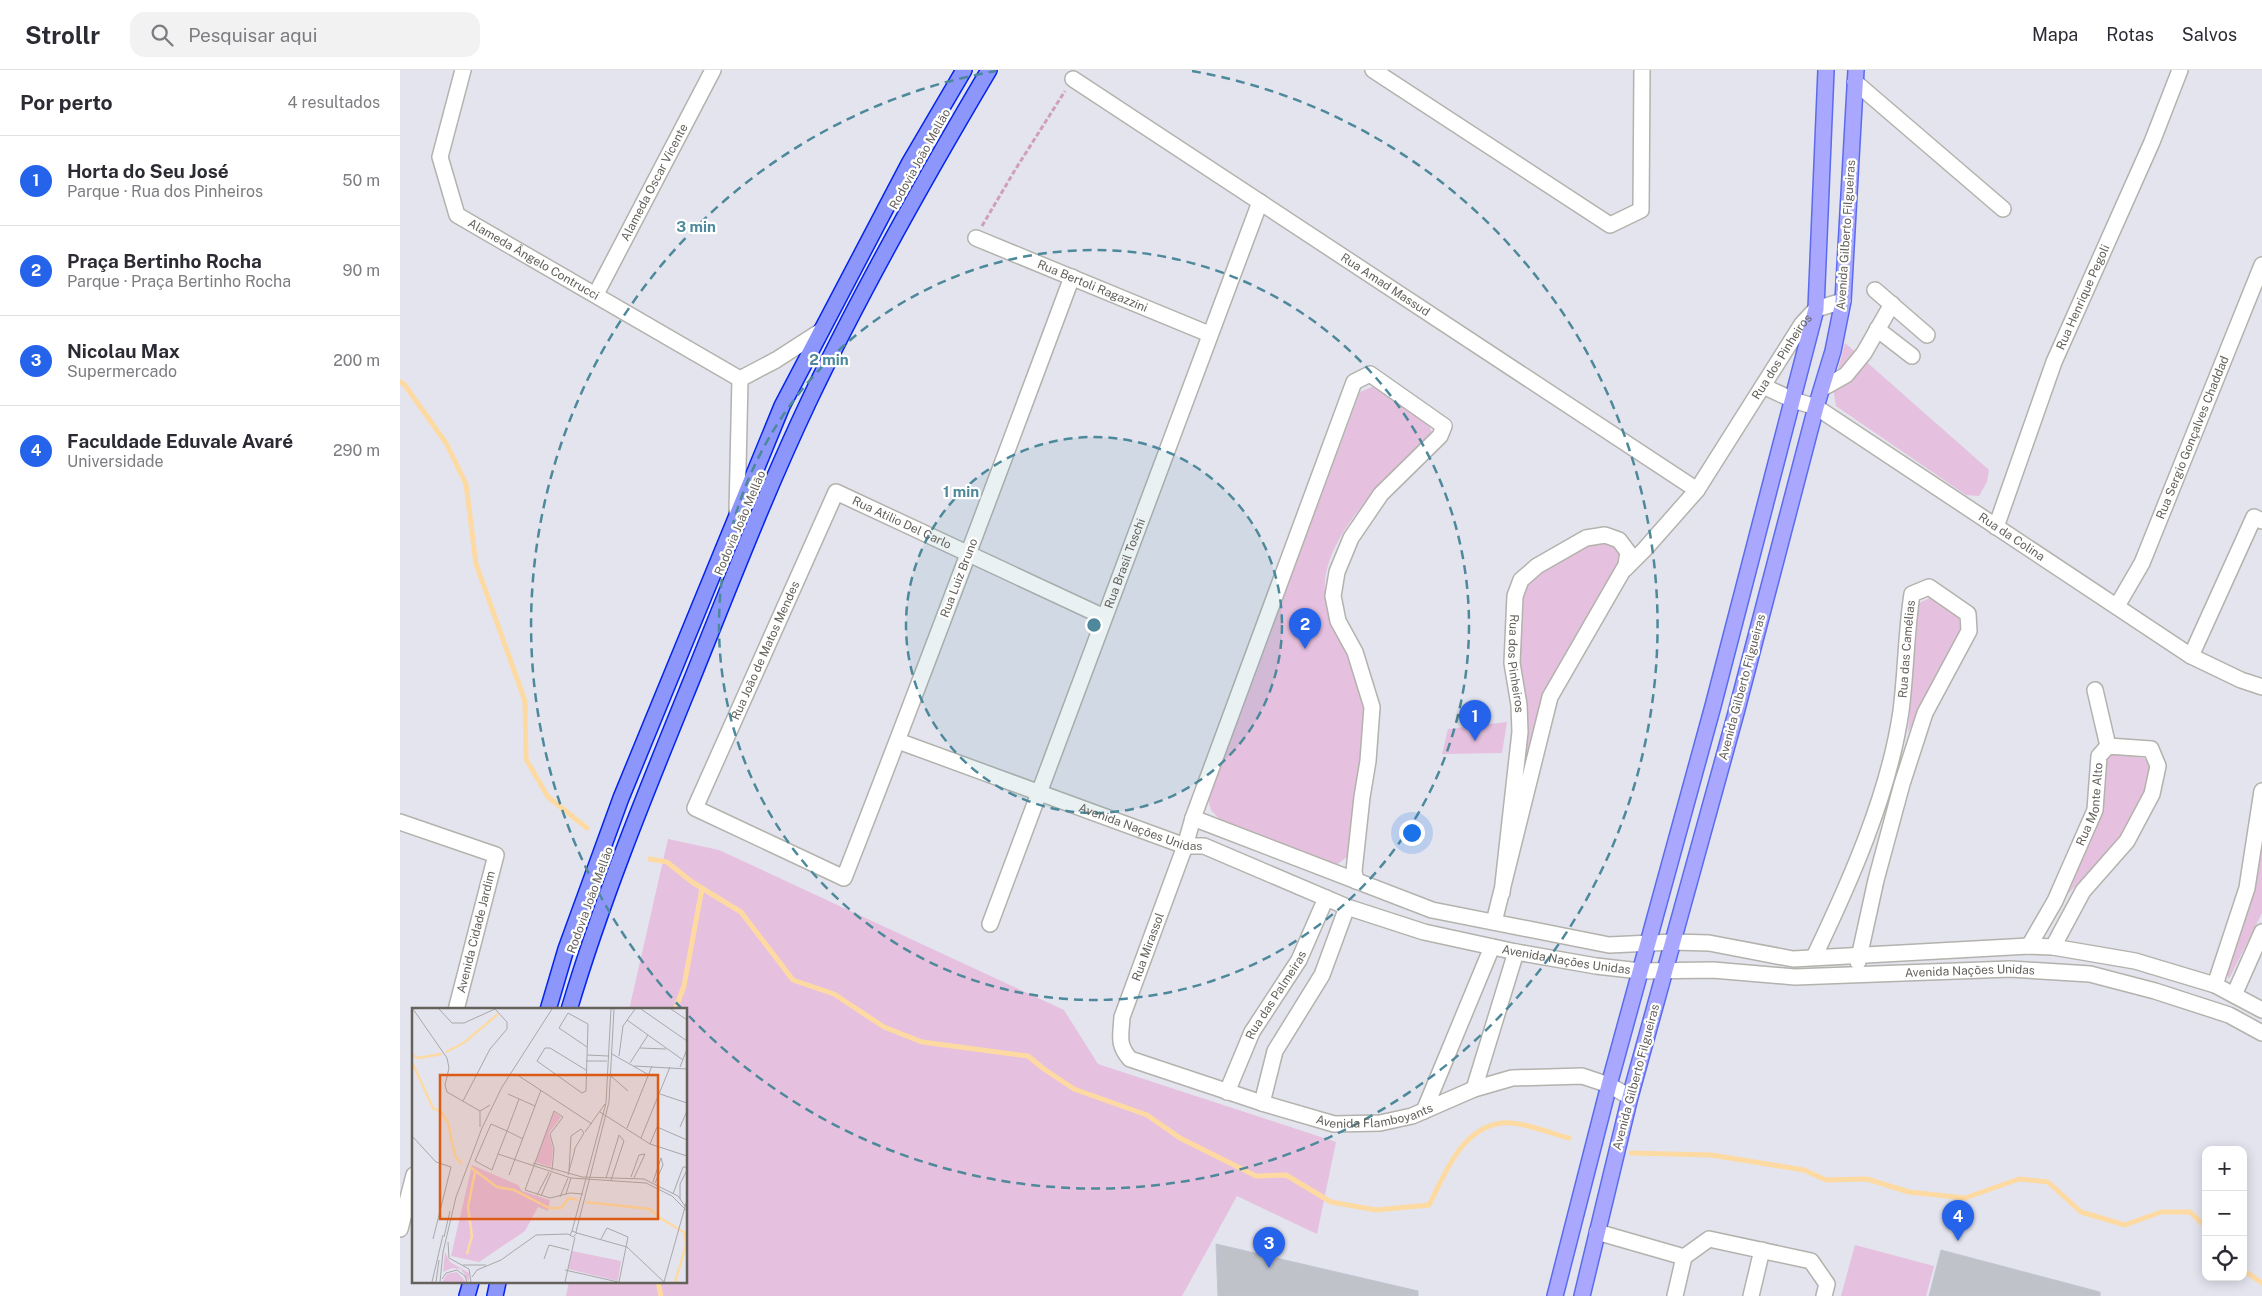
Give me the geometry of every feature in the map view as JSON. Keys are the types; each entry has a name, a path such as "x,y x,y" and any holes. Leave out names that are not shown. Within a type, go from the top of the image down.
{"highway":[{"name":"Rodovia João Mellão","path":"549,1008 569,940 621,798 782,406 910,162 964,70"},
{"name":"Rodovia João Mellão","path":"570,1008 597,921 640,806 757,520 804,412 928,172 989,70"}],"main road":[{"name":"Avenida Gilberto Filgueiras","path":"1556,1289 1609,1085 1714,706 1816,309 1826,70"},
{"name":"Avenida Gilberto Filgueiras","path":"1583,1293 1630,1097 1736,713 1816,407 1833,351 1843,301 1856,76"},
{"path":"1714,706 1736,713"},
{"path":"1556,1289 1583,1293"}],"street":[{"name":"Alameda Ângelo Contrucci","path":"462,70 440,157 457,215 740,379"},
{"name":"Alameda Oscar Vicente","path":"596,294 713,70"},
{"path":"1374,70 1610,225 1641,210 1642,70"},
{"name":"Rua Henrique Pegoli","path":"1996,527 2054,362 2152,142 2177,72"},
{"path":"1856,76 2003,209"},
{"name":"Rua Amad Massud","path":"1073,79 1697,490"},
{"name":"Rua Brasil Toschi","path":"990,924 1209,334 1260,202"},
{"name":"Rua Bertoli Ragazzini","path":"976,238 1209,334"},
{"name":"Rua Sergio Gonçalves Chaddad","path":"2117,606 2142,563 2262,265"},
{"name":"Rua Luiz Bruno","path":"844,878 898,741 1072,277"},
{"path":"1875,290 1926,335"},
{"name":"Rua dos Pinheiros","path":"1494,922 1550,697 1624,570 1697,490 1802,324 1816,309 1843,301"},
{"path":"1823,388 1846,375 1864,353 1892,304"},
{"path":"1878,329 1912,356"},
{"path":"737,512 740,379 776,360 821,331"},
{"name":"Rua Mirassol","path":"1122,1050 1120,1037 1122,1017 1185,846 1192,818 1354,382 1370,374 1444,426 1440,436 1381,494 1351,538 1337,572 1333,596 1338,621 1355,652 1372,707 1368,761 1354,871 1356,881"},
{"name":"Rua da Colina","path":"1762,386 1793,400 1816,407 2191,656 2241,680 2262,687"},
{"name":"Rua Atilio Del Carlo","path":"836,492 969,552 1104,617"},
{"name":"Rua João de Matos Mendes","path":"836,492 695,808 844,878"},
{"path":"2191,656 2254,517 2262,521"},
{"name":"Rua dos Pinheiros","path":"1502,893 1520,732 1512,663 1515,596 1521,580 1537,566 1586,538 1605,535 1620,540 1628,552 1624,570"},
{"name":"Rua das Camélias","path":"1814,957 1838,907 1886,778 1900,711 1912,594 1929,587 1968,614 1969,631 1925,713 1902,784 1878,870 1859,954 1856,976"},
{"path":"2094,690 2108,746"},
{"name":"Avenida Nações Unidas","path":"898,741 1185,846 1204,846 1347,907 1424,932 1492,947 1596,966 1640,971 1713,970 1795,977 2010,969 2090,974 2155,990 2229,1016 2262,1033"},
{"name":"Rua Monte Alto","path":"2029,946 2055,901 2095,810 2099,756 2108,746 2151,749 2158,766 2152,794 2128,841 2082,891 2054,947"},
{"path":"2215,984 2248,888 2262,791"},
{"name":"Avenida Nações Unidas","path":"1192,818 1432,910 1609,945 1673,942 1709,944 1793,959 2029,946 2054,947 2135,961 2215,984 2262,1010"},
{"name":"Avenida Cidade Jardim","path":"400,822 496,855 457,1008"},
{"name":"Rua das Palmeiras","path":"1227,1092 1252,1032 1300,960 1326,898"},
{"path":"1262,1103 1275,1051 1322,975 1347,907"},
{"path":"2234,995 2262,932"},
{"path":"1424,1111 1492,947"},
{"path":"1474,1089 1516,952"},
{"name":"Avenida Flamboyants","path":"1122,1050 1130,1059 1227,1092 1334,1124 1380,1122 1412,1116 1474,1089 1512,1078 1582,1076 1609,1085 1630,1097"},
{"path":"400,1229 412,1183"},
{"path":"1597,1232 1684,1257"},
{"path":"1675,1296 1684,1257 1709,1239 1811,1261 1827,1284 1824,1296"},
{"path":"1751,1296 1762,1250"}],"path":[{"path":"976,238 1015,170 1073,79"}],"shaded area":[{"path":"1845,343 1989,470 1987,482 1979,496 1966,495 1836,406 1833,388"},
{"path":"1374,386 1428,422 1432,433 1420,449 1385,480 1364,503 1338,541 1327,569 1325,592 1327,603 1334,625 1360,675 1364,696 1366,728 1361,783 1348,856 1335,866 1222,822 1211,810 1208,799 1360,392"},
{"path":"1605,539 1624,553 1546,695 1513,826 1519,597 1525,583 1587,542"},
{"path":"1930,598 1958,615 1961,629 1934,678 1908,733 1919,603"},
{"path":"1507,722 1502,753 1442,754 1448,729"},
{"path":"2112,753 2144,758 2150,765 2146,789 2124,833 2068,894 2101,812 2108,756"},
{"path":"2262,832 2262,913 2229,979 2227,974 2253,892"},
{"path":"668,839 719,850 1064,1010 1098,1064 1336,1142 1317,1234 1237,1196 1182,1296 566,1296 569,1284 688,1284 688,1008 629,1008"},
{"path":"1855,1245 1934,1266 1926,1296 1841,1296"}],"building":[{"path":"1216,1244 1418,1291 1418,1296 1218,1296"},
{"path":"1941,1250 2100,1292 2100,1296 1929,1296"}],"waterway":[{"path":"400,382 404,384 446,443 466,484 476,564 525,701 526,759 548,797 587,828"},
{"path":"650,859 667,862 692,882 741,912 793,980 834,994 884,1027 922,1042 1028,1056 1074,1089 1147,1115 1180,1138 1256,1176 1286,1175 1331,1202 1376,1210 1429,1205 1448,1167 1465,1143 1488,1127 1502,1123 1536,1128 1569,1138"},
{"path":"676,1008 684,986 702,888"},
{"path":"1631,1153 1711,1155 1804,1170 1826,1180 1867,1179 1909,1192 1965,1198 2019,1179 2048,1182 2081,1212 2125,1225 2161,1212 2190,1212 2202,1223"},
{"path":"2247,1273 2262,1283"},
{"path":"658,1284 661,1296"}],"place":[{"name":"Praça Bertinho Rocha","path":"1305,649"},
{"name":"Horta do Seu José","path":"1475,741"},
{"name":"Faculdade Eduvale Avaré","path":"1958,1241"},
{"name":"Nicolau Max","path":"1269,1268"}]}
